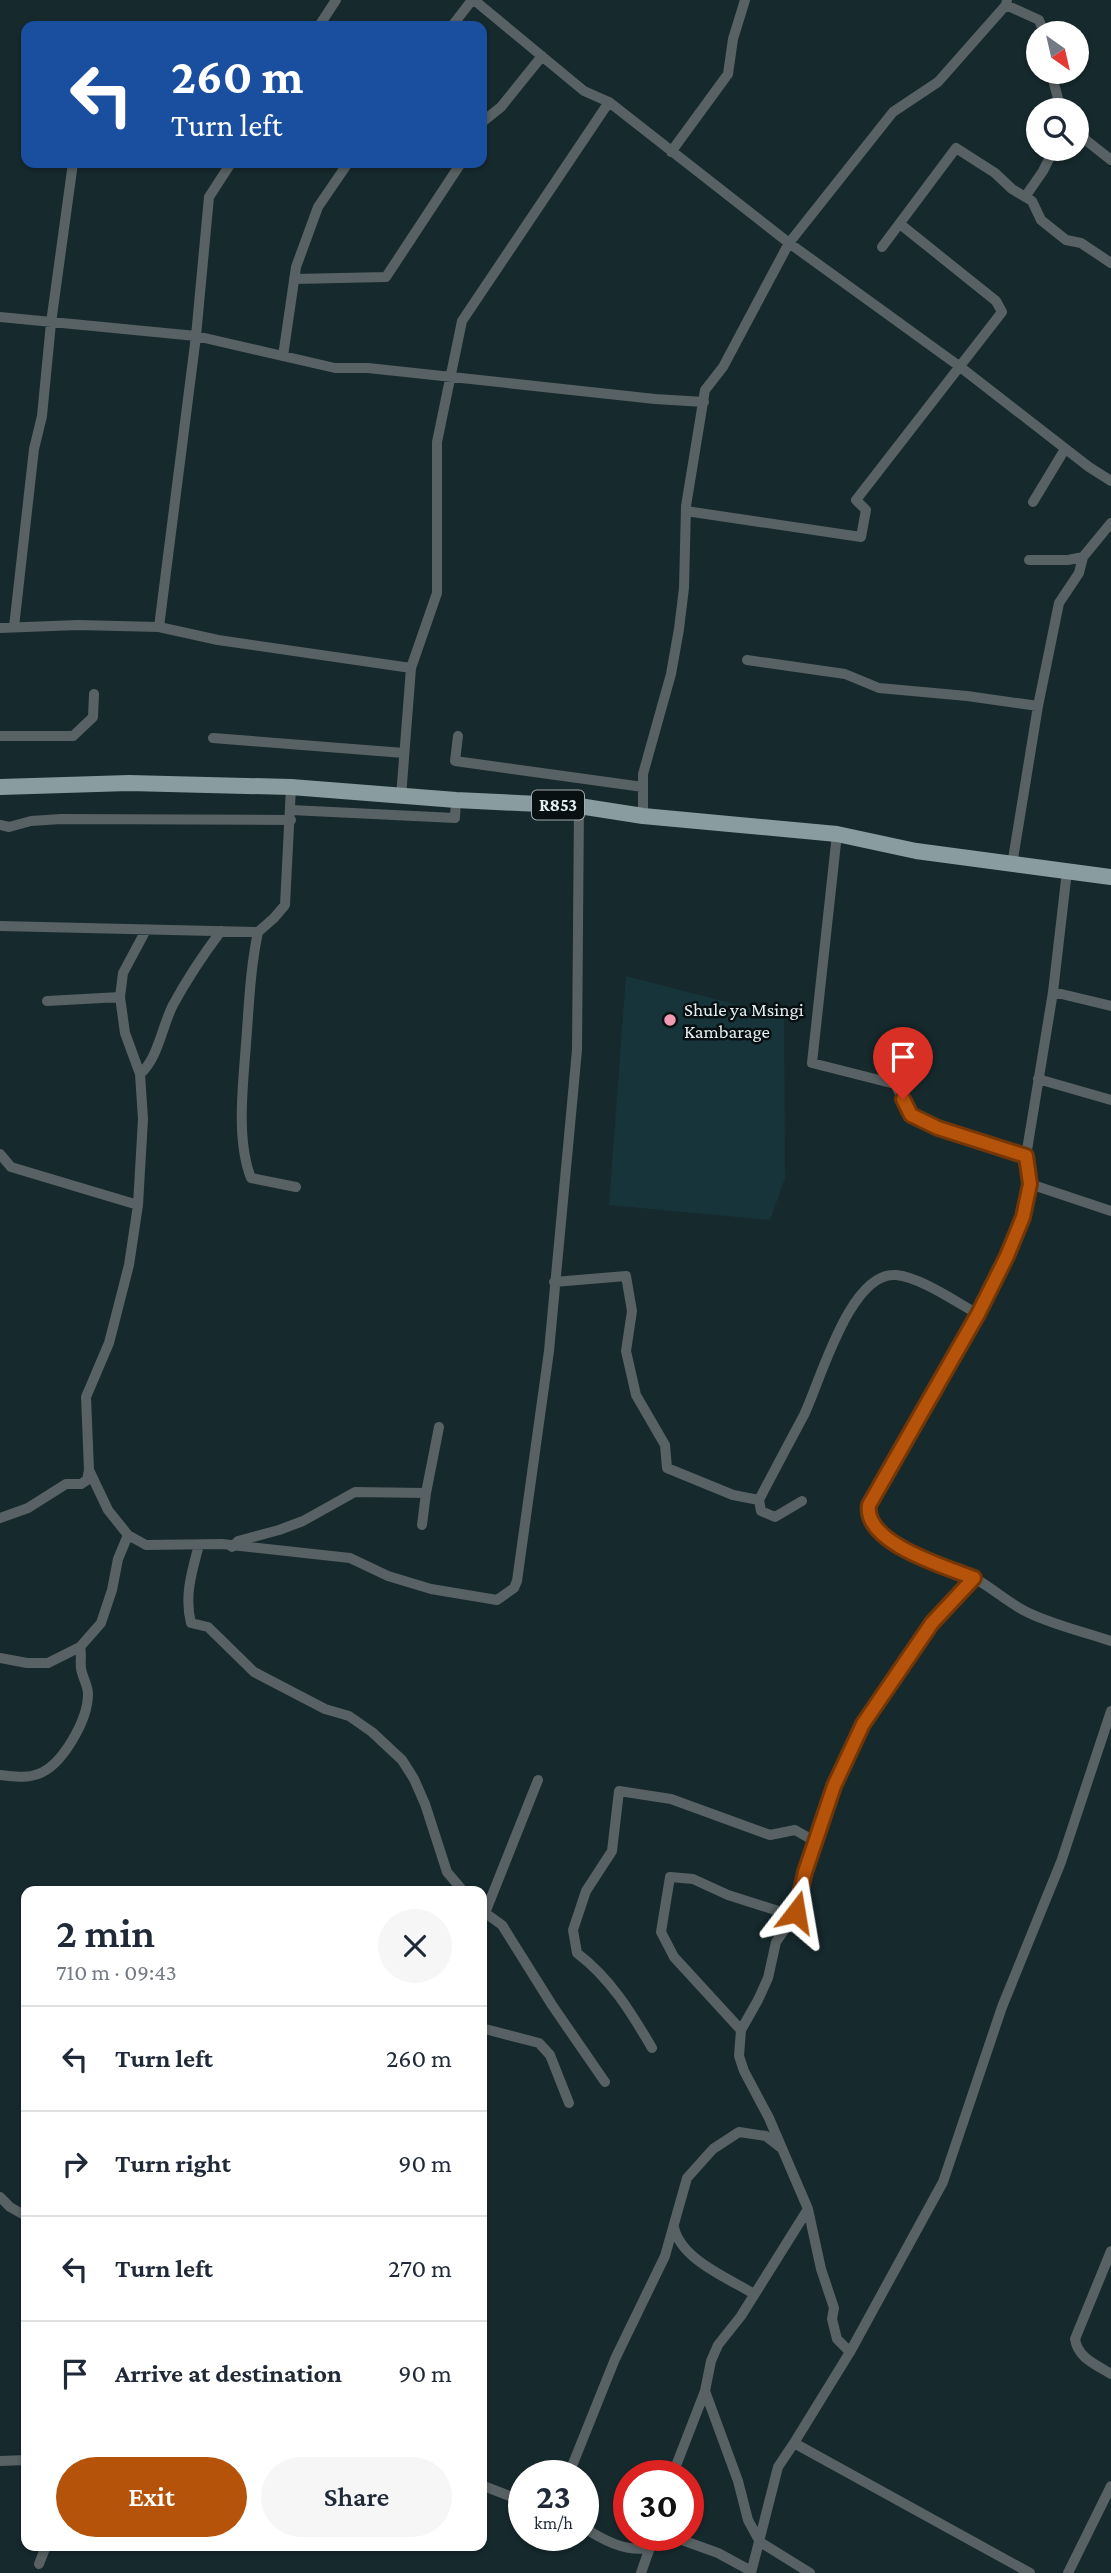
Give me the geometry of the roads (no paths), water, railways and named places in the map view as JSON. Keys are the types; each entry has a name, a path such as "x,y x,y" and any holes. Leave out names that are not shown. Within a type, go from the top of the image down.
{"main road":[{"name":"R853","path":"0,787 129,783 291,787 401,797 579,806 643,816 837,834 916,850 1111,877"}],"street":[{"path":"322,21 336,0"},
{"path":"456,21 473,0 584,91 609,102 789,243 959,366 1065,449 1111,481"},
{"path":"671,152 728,74 733,39 745,0"},
{"path":"643,816 643,774 671,674 679,629 684,588 686,512 705,390 723,367 789,243 893,112 938,82 1006,2 1039,21"},
{"path":"487,118 501,107 542,57"},
{"path":"401,797 411,668 437,593 438,442 462,321 609,102"},
{"path":"1089,143 1111,160"},
{"path":"882,247 956,148 1032,201 1041,220 1066,240 1081,243 1111,263"},
{"path":"1025,197 1048,161"},
{"path":"14,627 34,449 42,416 51,323 73,168"},
{"path":"159,627 196,336 209,197 228,168"},
{"path":"283,356 296,267 318,207 345,168"},
{"path":"294,279 386,276 458,168"},
{"path":"686,512 861,537 866,510 856,500 1002,312 996,300 900,224"},
{"path":"0,317 196,336 335,368 368,368 704,402"},
{"path":"1033,502 1065,449"},
{"path":"1012,865 1038,706 1059,603 1079,573 1083,557 1111,523"},
{"path":"1029,560 1068,561 1083,557"},
{"path":"0,628 78,625 159,627 218,640 411,668"},
{"path":"747,660 845,674 879,688 979,697 1038,706"},
{"path":"0,736 73,736 93,717 94,694"},
{"path":"457,736 455,761 643,788"},
{"path":"213,738 404,753"},
{"path":"291,787 285,905 257,932 249,976 242,1096 245,1164 251,1178 296,1187"},
{"path":"0,825 9,827 31,821 61,819 291,815 454,818 456,800"},
{"path":"89,1470 108,1510 128,1535 146,1545 222,1544 350,1558 388,1576 431,1589 497,1600 514,1588 548,1365 577,1051 579,806"},
{"path":"837,834 812,1063 895,1084 911,1115 938,1128 1026,1156"},
{"path":"1067,871 1053,992 1026,1156 1030,1184 1019,1227 978,1314 869,1505 867,1513 872,1522 898,1547 974,1578 1029,1613 1111,1641"},
{"path":"0,926 257,932"},
{"path":"0,1518 28,1508 66,1484 82,1484 87,1480 89,1470 86,1397 109,1343 129,1265 138,1205 143,1119 140,1074 125,1033 120,997 124,973 146,930"},
{"path":"140,1074 146,1070 163,1028 192,971 221,931"},
{"path":"1053,992 1111,1006"},
{"path":"47,1000 120,997"},
{"path":"1038,1079 1111,1100"},
{"path":"0,1154 11,1167 138,1205"},
{"path":"1030,1184 1111,1211"},
{"path":"802,1501 775,1517 761,1511 758,1500 805,1412 835,1336 866,1288 874,1281 897,1275 916,1281 978,1314"},
{"path":"554,1282 625,1276 632,1311 626,1351 636,1395 665,1445 667,1468 733,1495 758,1500"},
{"path":"422,1525 439,1427"},
{"path":"232,1547 238,1541 279,1531 303,1521 355,1492 426,1493"},
{"path":"0,1658 27,1663 48,1662 80,1647 101,1623 112,1590 117,1559 128,1535"},
{"path":"199,1545 189,1585 187,1608 191,1623 208,1627 254,1672 325,1709 349,1716 372,1732 402,1760 425,1804 447,1872 459,1886"},
{"path":"850,2352 837,2339 832,2319 834,2308 821,2269 808,2208 769,2118 744,2071 739,2056 741,2030 768,1978 776,1942 794,1916 805,1872 834,1786 863,1724 932,1623 974,1578"},
{"path":"0,1774 19,1777 38,1774 59,1760 68,1748 88,1696 80,1647"},
{"path":"704,2548 751,2572 778,2467 850,2352 943,2182 1002,2007 1061,1862 1111,1711"},
{"path":"487,1902 538,1780"},
{"path":"652,2048 629,2008 597,1968 576,1953 573,1930 586,1891 612,1851 619,1791 671,1798 770,1835 794,1830 816,1842"},
{"path":"741,2030 674,1957 661,1932 670,1877 692,1879 728,1895 794,1916"},
{"path":"487,1915 502,1925 605,2082"},
{"path":"487,2030 539,2043 550,2055 569,2103"},
{"path":"574,2460 615,2359 665,2256 687,2178 713,2149 739,2132 766,2136 780,2147"},
{"path":"0,2197 21,2213"},
{"path":"678,2460 705,2391 711,2361 719,2345 741,2316 808,2208"},
{"path":"674,2227 676,2237 692,2256 754,2294"},
{"path":"1111,2252 1075,2339 1077,2348 1084,2357 1111,2374"},
{"path":"705,2391 738,2481 748,2520 760,2542 810,2573"},
{"path":"794,2443 1030,2573"},
{"path":"0,2461 21,2460"},
{"path":"1068,2573 1111,2486"},
{"path":"487,2487 508,2495"},
{"path":"39,2564 44,2551"},
{"path":"641,2573 647,2551"}],"place":[{"name":"Shule ya Msingi Kambarage","path":"670,1020"}]}
